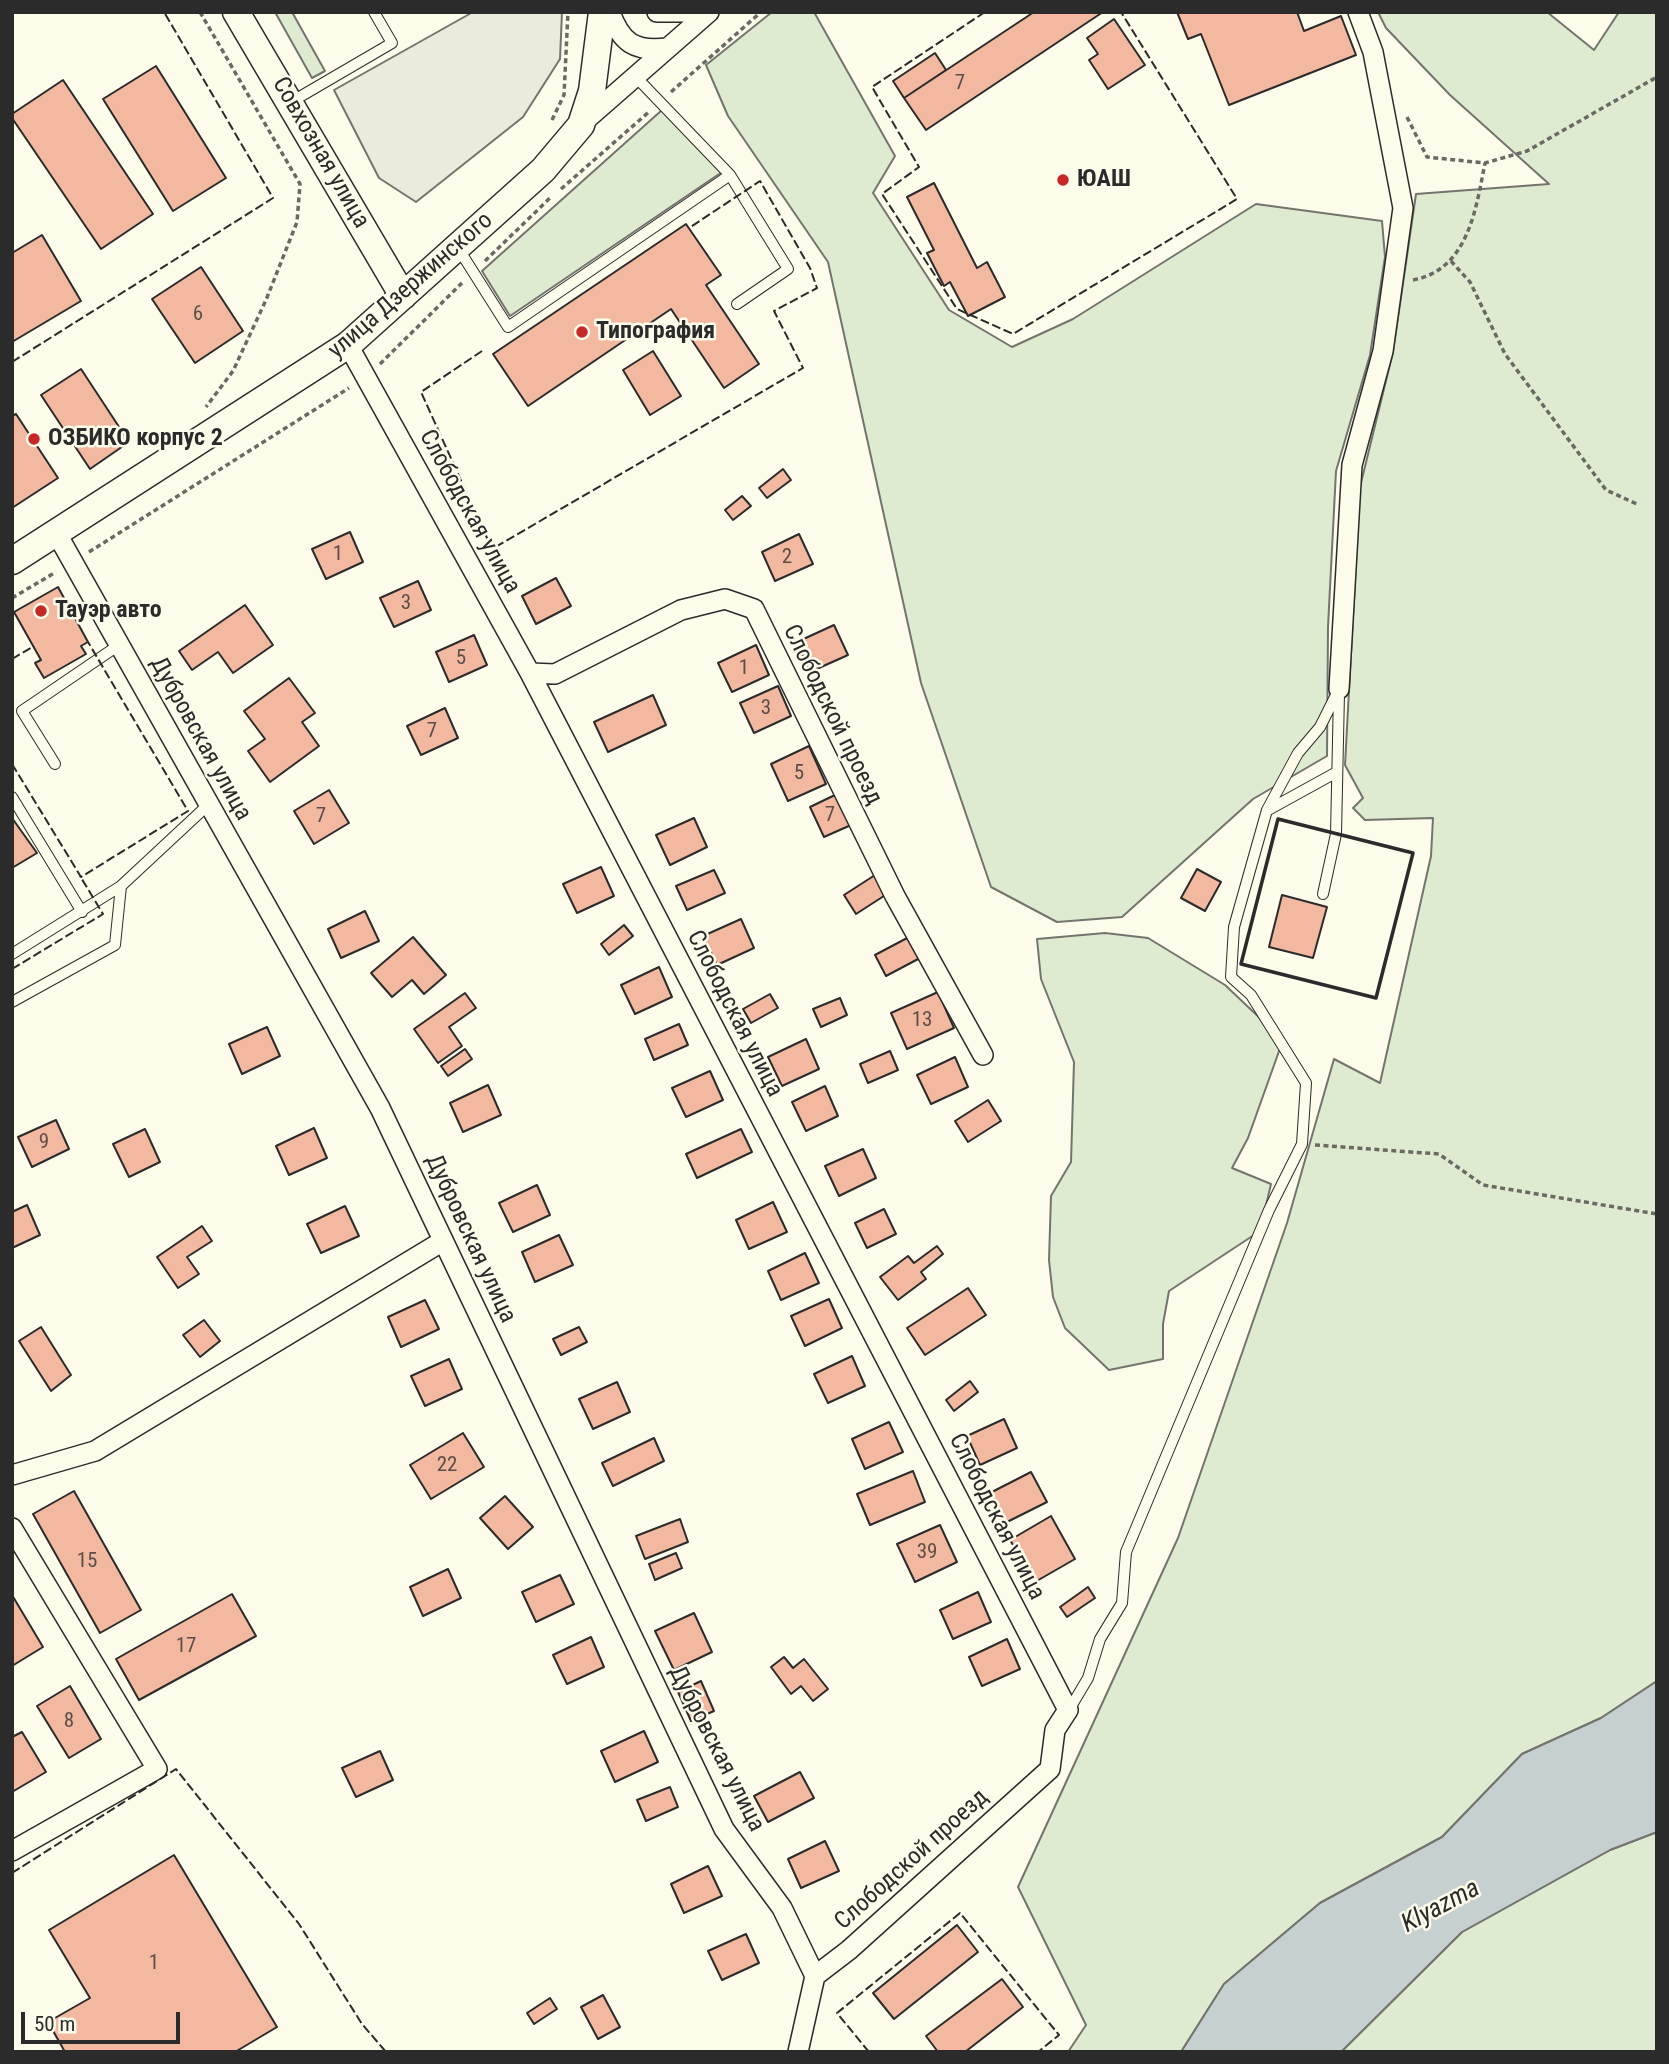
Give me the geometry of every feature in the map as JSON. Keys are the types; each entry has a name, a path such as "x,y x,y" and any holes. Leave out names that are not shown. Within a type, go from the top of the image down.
{"main road":[{"name":"Совхозная улица","path":"236,12 403,296"},
{"path":"581,125 592,91 602,12"},
{"name":"улица Дзержинского","path":"12,561 348,345 542,170 581,125"}],"street":[{"path":"610,12 623,40 633,47 667,48"},
{"path":"657,12 687,12"},
{"path":"581,125 709,12"},
{"path":"1339,689 1352,465 1382,351 1403,208 1373,52 1358,12"},
{"name":"Слободская улица","path":"348,345 530,673 1068,1710"},
{"name":"Дубровская улица","path":"57,534 380,1108 724,1829 782,1908 815,1976"},
{"name":"Слободской проезд","path":"530,673 555,674 681,610 725,599 754,609 895,896 983,1055"},
{"path":"12,1475 95,1451 443,1241"},
{"path":"12,1528 157,1769 12,1851"},
{"name":"Слободской проезд","path":"815,1976 849,1950 1050,1769 1055,1730 1068,1710"},
{"path":"798,2052 815,1976"}],"lane":[{"path":"291,102 391,43 374,12"},
{"path":"635,76 730,175 788,269 737,304"},
{"path":"458,248 508,327 730,175"},
{"path":"55,764 22,710 120,645"},
{"path":"1323,894 1336,834 1339,689"},
{"path":"1068,1710 1088,1678 1100,1639 1122,1603 1126,1552 1269,1210 1302,1144 1306,1083 1251,995 1231,977 1234,927 1267,810 1298,753 1320,727 1339,689"},
{"path":"1267,810 1337,772"},
{"path":"12,797 82,912"},
{"path":"12,954 121,886 209,803"},
{"path":"12,1002 115,945 121,886"}],"path":[{"path":"198,417 233,371 266,300 297,222 300,184 200,12"},
{"path":"547,129 564,95 568,12"},
{"path":"1403,110 1427,157 1485,163 1527,151 1657,77"},
{"path":"1392,283 1422,278 1451,261 1475,216 1485,163"},
{"path":"1451,261 1470,282 1505,354 1606,490 1639,505"},
{"path":"1302,1144 1438,1154 1483,1185 1657,1214"}],"green space":[{"path":"275,12 292,12 325,71 312,78"},
{"path":"772,12 814,12 895,156 873,193 949,310 1012,347 1073,319 1256,204 1382,221 1385,257 1370,355 1336,471 1328,627 1327,756 1253,799 1122,917 1057,922 991,887 921,683 828,262 728,116 706,65"},
{"path":"1378,12 1547,12 1594,50 1619,12 1657,12 1657,1681 1601,1718 1522,1754 1442,1837 1320,1903 1224,1984 1181,2052 1068,2052 1086,2025 1018,1887 1178,1538 1287,1223 1334,1059 1380,1083 1431,856 1433,818 1365,820 1353,808 1363,798 1345,765 1360,487 1393,352 1416,194 1549,184 1450,95 1386,28"},
{"path":"662,110 722,172 510,316 482,271"},
{"path":"1105,933 1148,938 1225,985 1283,1040 1248,1138 1232,1168 1271,1184 1260,1231 1169,1291 1163,1324 1163,1359 1109,1370 1065,1328 1053,1297 1049,1260 1051,1196 1071,1162 1074,1062 1041,979 1037,939"},
{"path":"1657,1832 1657,2052 1341,2052 1462,1932 1610,1850"}],"shaded area":[{"path":"473,12 562,12 560,59 523,117 416,202 379,178 334,90"}],"water":[{"name":"Klyazma","path":"1657,1681 1657,1832 1610,1850 1462,1932 1341,2052 1181,2052 1224,1984 1320,1903 1442,1837 1522,1754 1601,1718"}],"building":[{"path":"1034,12 1103,12 926,130 904,98"},
{"path":"1177,12 1297,12 1304,31 1341,16 1356,55 1229,105 1201,34 1188,39"},
{"path":"1114,19 1145,65 1108,89 1089,60 1098,54 1087,38"},
{"path":"935,53 946,70 904,98 893,81"},
{"path":"156,66 226,178 173,211 103,99"},
{"path":"63,80 153,214 101,249 12,118 12,114"},
{"path":"934,183 977,268 987,262 1005,297 968,316 950,282 944,286 927,253 934,250 907,197"},
{"name":"Типография","path":"686,224 721,275 706,285 759,364 724,388 671,309 528,406 493,354"},
{"path":"42,235 81,301 12,342 12,253"},
{"path":"201,267 243,331 195,363 152,299"},
{"path":"653,351 681,396 650,415 623,370"},
{"path":"81,369 129,442 90,469 41,395"},
{"path":"16,414 58,478 12,508 12,416"},
{"path":"783,469 791,480 767,498 759,488"},
{"path":"742,496 751,506 733,520 725,510"},
{"path":"350,532 363,562 326,579 312,549"},
{"path":"799,534 813,564 775,581 762,552"},
{"path":"556,578 571,606 536,624 522,596"},
{"path":"418,581 431,610 394,627 380,598"},
{"path":"58,587 88,642 81,646 86,654 44,678 35,663 41,660 14,612"},
{"path":"245,605 273,645 233,673 218,652 192,670 179,651"},
{"path":"834,625 848,655 810,672 797,642"},
{"path":"474,635 487,665 449,682 436,652"},
{"path":"756,645 769,675 732,692 718,663"},
{"path":"289,678 315,713 302,722 319,746 270,782 248,751 265,739 244,711"},
{"path":"778,686 791,716 754,733 740,703"},
{"path":"653,695 666,725 608,752 594,722"},
{"path":"445,708 458,738 421,755 407,726"},
{"path":"809,746 826,784 788,801 771,764"},
{"path":"329,790 349,823 314,844 294,811"},
{"path":"837,794 851,825 824,837 810,807"},
{"path":"12,818 37,853 12,868"},
{"path":"694,818 707,847 670,865 656,835"},
{"path":"601,867 614,896 577,913 563,884"},
{"path":"1197,869 1221,882 1205,911 1181,898"},
{"path":"714,870 725,893 687,910 676,886"},
{"path":"875,875 887,894 856,914 844,895"},
{"path":"1282,895 1327,907 1313,958 1269,947"},
{"path":"365,911 379,941 341,958 328,929"},
{"path":"741,919 754,948 717,965 703,936"},
{"path":"624,925 633,936 609,955 601,944"},
{"path":"413,937 446,975 424,994 412,980 392,997 371,973"},
{"path":"909,937 920,958 886,976 875,955"},
{"path":"659,967 672,997 635,1014 621,985"},
{"path":"938,992 954,1028 907,1049 891,1013"},
{"path":"465,993 476,1008 449,1027 462,1046 438,1063 414,1029"},
{"path":"770,994 778,1008 751,1023 743,1009"},
{"path":"840,998 847,1015 821,1027 813,1009"},
{"path":"679,1024 688,1045 654,1060 645,1039"},
{"path":"267,1027 280,1056 242,1074 229,1044"},
{"path":"806,1039 819,1069 782,1086 768,1057"},
{"path":"465,1049 472,1059 448,1076 441,1066"},
{"path":"890,1051 898,1070 868,1083 860,1064"},
{"path":"955,1057 968,1087 931,1104 917,1075"},
{"path":"710,1071 723,1100 686,1117 672,1088"},
{"path":"488,1085 501,1115 463,1132 450,1103"},
{"path":"825,1086 838,1116 806,1131 792,1102"},
{"path":"988,1100 1001,1121 968,1142 955,1121"},
{"path":"56,1120 69,1149 32,1167 18,1137"},
{"path":"314,1128 327,1158 289,1175 276,1146"},
{"path":"145,1129 160,1162 129,1177 113,1144"},
{"path":"741,1129 752,1152 697,1178 686,1154"},
{"path":"863,1149 876,1178 839,1196 825,1166"},
{"path":"537,1185 550,1215 513,1232 499,1203"},
{"path":"773,1202 787,1232 749,1249 736,1220"},
{"path":"27,1205 40,1235 12,1248 12,1212"},
{"path":"345,1206 359,1236 321,1253 307,1224"},
{"path":"884,1209 896,1234 867,1248 855,1223"},
{"path":"202,1226 212,1241 187,1257 199,1274 178,1288 157,1257"},
{"path":"559,1235 573,1265 535,1282 522,1252"},
{"path":"937,1246 943,1254 921,1272 926,1279 898,1300 880,1277 908,1256 914,1263"},
{"path":"805,1253 819,1283 781,1300 768,1271"},
{"path":"968,1288 986,1315 925,1355 907,1328"},
{"path":"829,1299 842,1328 805,1346 791,1316"},
{"path":"425,1300 439,1329 401,1347 388,1317"},
{"path":"204,1320 220,1341 200,1357 183,1335"},
{"path":"41,1327 71,1375 51,1391 19,1341"},
{"path":"579,1327 587,1342 561,1355 553,1339"},
{"path":"852,1356 865,1386 828,1403 814,1374"},
{"path":"449,1359 462,1389 425,1406 411,1376"},
{"path":"970,1381 978,1392 954,1411 946,1400"},
{"path":"617,1382 630,1412 593,1429 579,1399"},
{"path":"1004,1419 1017,1448 980,1465 967,1436"},
{"path":"889,1422 903,1452 865,1469 852,1439"},
{"path":"463,1433 484,1467 431,1499 410,1465"},
{"path":"654,1438 664,1461 613,1486 602,1463"},
{"path":"913,1471 925,1502 870,1525 857,1494"},
{"path":"1031,1472 1047,1502 1003,1524 988,1494"},
{"path":"74,1491 141,1610 100,1633 33,1514"},
{"path":"505,1496 533,1527 508,1549 480,1518"},
{"path":"1051,1516 1075,1559 1035,1582 1010,1540"},
{"path":"680,1519 688,1542 645,1559 636,1536"},
{"path":"940,1525 957,1562 915,1582 897,1544"},
{"path":"676,1553 682,1568 655,1580 649,1564"},
{"path":"448,1569 461,1598 423,1616 410,1587"},
{"path":"560,1575 574,1604 536,1622 522,1592"},
{"path":"1088,1587 1095,1598 1067,1617 1060,1607"},
{"path":"978,1592 991,1622 953,1639 940,1610"},
{"path":"232,1594 256,1636 139,1700 116,1659"},
{"path":"12,1595 43,1647 12,1666"},
{"path":"694,1613 712,1652 674,1670 655,1631"},
{"path":"591,1637 604,1667 567,1684 553,1655"},
{"path":"1007,1639 1020,1669 982,1686 969,1657"},
{"path":"784,1657 793,1668 804,1659 828,1689 813,1701 801,1686 791,1694 771,1667"},
{"path":"701,1681 714,1711 691,1721 678,1692"},
{"path":"70,1686 101,1739 69,1758 37,1706"},
{"path":"644,1731 658,1762 615,1782 601,1751"},
{"path":"22,1732 46,1772 12,1792 12,1737"},
{"path":"380,1751 393,1780 356,1797 342,1768"},
{"path":"800,1772 814,1798 768,1822 754,1796"},
{"path":"670,1787 678,1807 646,1821 637,1800"},
{"path":"825,1841 839,1871 801,1888 788,1859"},
{"path":"174,1855 277,2027 235,2052 65,2052 48,2022 90,1998 49,1930"},
{"path":"708,1866 722,1896 684,1913 671,1884"},
{"path":"957,1925 978,1952 894,2019 873,1993"},
{"path":"746,1934 759,1963 722,1980 708,1951"},
{"path":"1002,1979 1023,2007 965,2052 938,2052 926,2036"},
{"path":"603,1995 620,2027 598,2039 581,2007"},
{"path":"550,1998 557,2009 534,2024 527,2013"}],"fence":[{"path":"133,12 138,12"},
{"path":"12,362 273,198 164,12"},
{"path":"985,12 872,87 919,167 882,194 957,309 1013,334 1237,199 1121,12"},
{"path":"482,351 421,392 492,549 803,368 774,311 817,288 810,268 760,181 689,228"},
{"path":"12,764 81,877 188,811 88,642"},
{"path":"12,659 34,646"},
{"path":"12,969 103,914 80,876"},
{"path":"12,1873 176,1769 299,1924 362,2024 386,2052"},
{"path":"869,2052 837,2013 960,1913 1059,2035 1038,2052"}],"wall":[{"path":"1278,819 1413,853 1376,998 1241,964 1278,819"}],"place":[{"name":"ЮАШ","path":"1063,180"},
{"name":"Типография","path":"582,332"},
{"name":"ОЗБИКО корпус 2","path":"34,439"},
{"name":"Тауэр авто","path":"41,611"}]}
